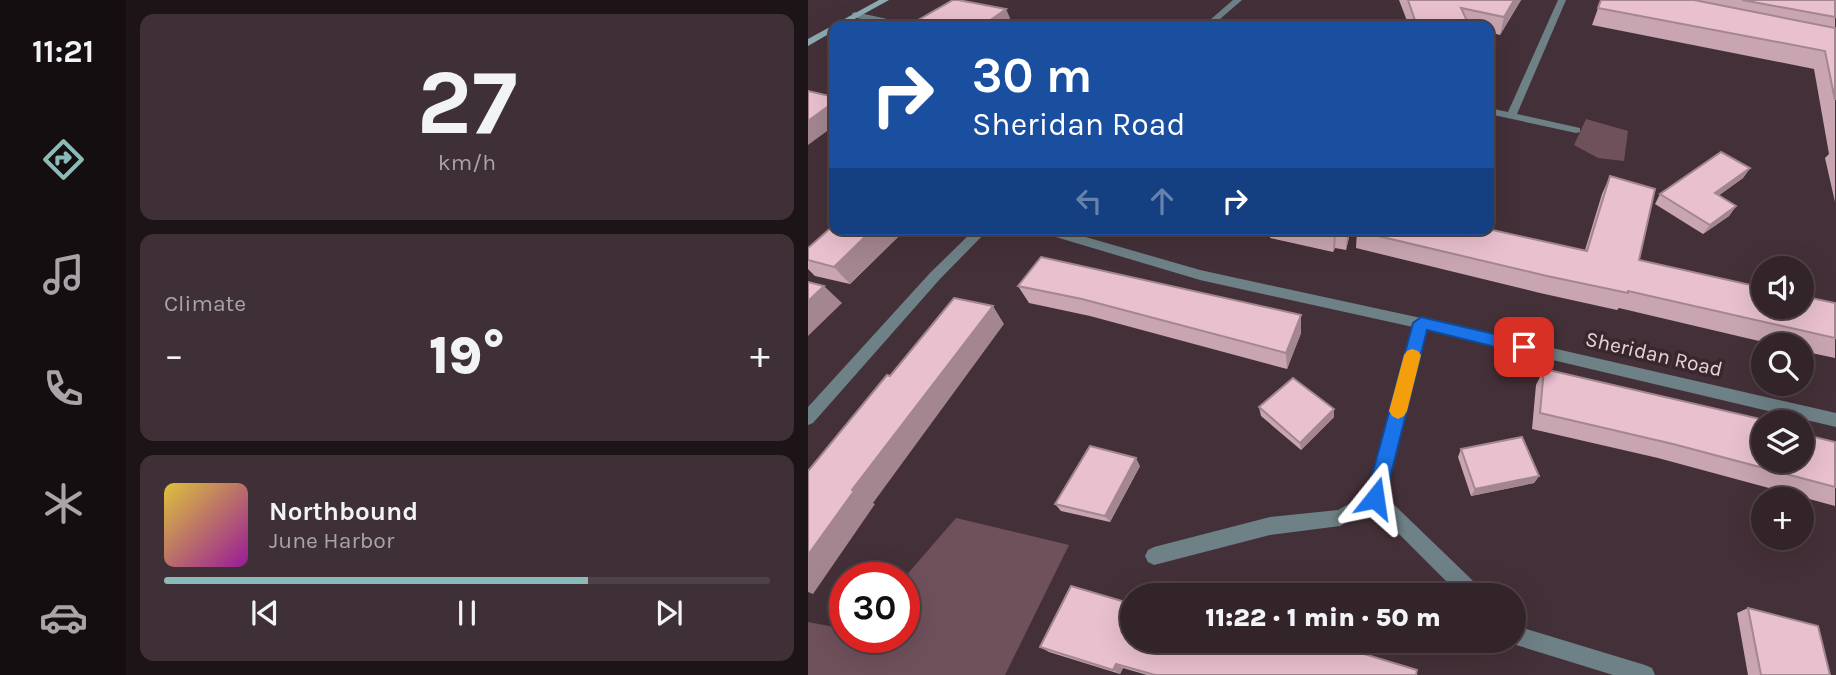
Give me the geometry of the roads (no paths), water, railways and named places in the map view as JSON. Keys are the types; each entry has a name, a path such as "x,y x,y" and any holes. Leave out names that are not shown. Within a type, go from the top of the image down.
{"main road":[{"path":"845,21 885,0"},
{"path":"808,43 829,31"}],"street":[{"path":"1214,21 1238,0"},
{"path":"1511,116 1562,0"},
{"path":"855,15 883,21"},
{"path":"1494,112 1576,130"},
{"path":"808,418 935,276 977,235"},
{"name":"Sheridan Road","path":"1063,235 1200,275 1421,323 1835,420"},
{"path":"1154,556 1271,526 1340,518 1375,498 1421,323"},
{"path":"1375,498 1445,563 1462,583"},
{"path":"1526,638 1645,675"}]}
